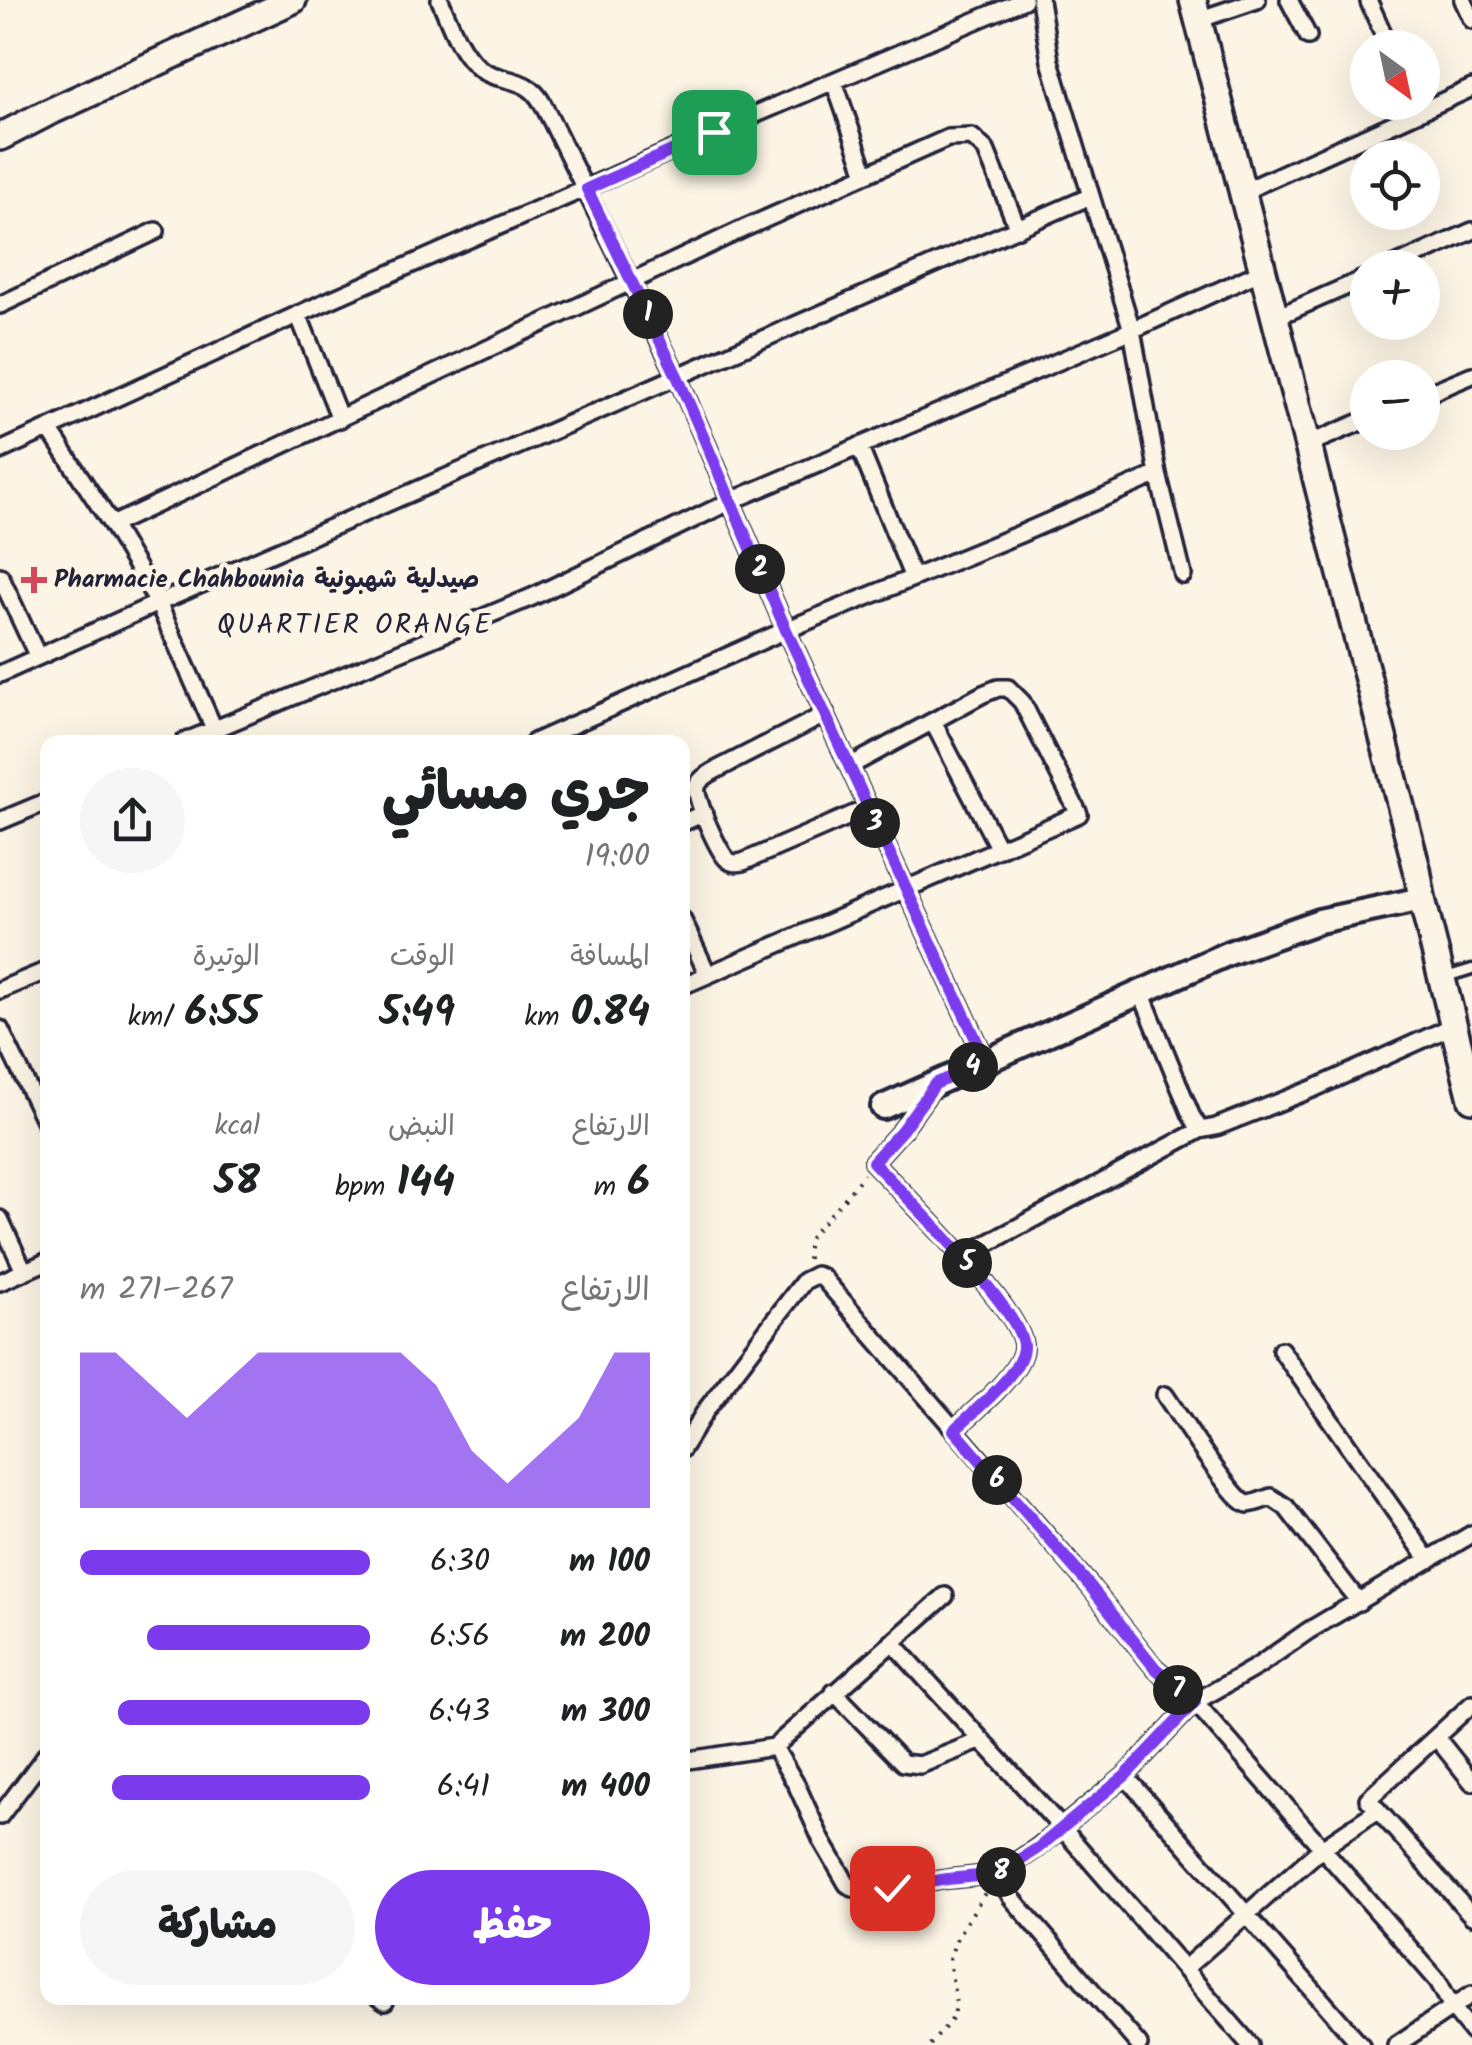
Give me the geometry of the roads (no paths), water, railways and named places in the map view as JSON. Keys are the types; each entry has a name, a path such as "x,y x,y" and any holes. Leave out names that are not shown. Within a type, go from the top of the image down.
{"main road":[{"path":"0,137 293,0"},
{"path":"1196,10 1472,1098"}],"street":[{"path":"440,0 471,60 490,75 520,83 537,94 587,189 678,378 786,630 986,1061"},
{"path":"0,450 298,314 1024,0"},
{"path":"1040,0 1050,61 1132,330 1158,474 1183,575"},
{"path":"1196,10 1258,0"},
{"path":"1289,0 1308,36"},
{"path":"1464,0 1472,20"},
{"path":"1371,1 1383,30"},
{"path":"834,81 866,174"},
{"path":"1242,192 1472,88"},
{"path":"112,525 632,280 948,138 972,137 986,150 1018,229"},
{"path":"0,674 1091,196"},
{"path":"0,305 156,231"},
{"path":"1429,250 1472,231"},
{"path":"219,735 532,597 730,501 1262,271"},
{"path":"1274,318 1350,285"},
{"path":"298,314 340,420"},
{"path":"1440,388 1472,375"},
{"path":"1306,445 1350,427"},
{"path":"49,428 158,603 217,735"},
{"path":"859,446 913,578"},
{"path":"550,735 786,630 1158,474"},
{"path":"0,576 38,657"},
{"path":"690,983 1079,814 1022,702 1008,688 984,694 850,766"},
{"path":"826,714 714,770 698,782 696,791 704,813 725,858 736,863 868,808"},
{"path":"933,722 999,849"},
{"path":"0,821 40,804"},
{"path":"690,819 704,813"},
{"path":"883,1107 1229,953 1319,922 1422,900"},
{"path":"690,936 708,975"},
{"path":"0,990 40,973"},
{"path":"1141,992 1200,1130"},
{"path":"962,1256 1200,1130 1315,1088 1454,1026"},
{"path":"0,1029 40,1112"},
{"path":"935,1084 873,1162 962,1256 1018,1328 1024,1344 1011,1372 954,1430"},
{"path":"0,1219 24,1271"},
{"path":"0,1282 40,1264"},
{"path":"690,1437 804,1281 822,1278 1090,1586 1155,1668 1195,1702 1438,1981 1472,2032"},
{"path":"1282,1350 1429,1560"},
{"path":"1165,1395 1243,1503 1271,1497 1286,1507 1359,1602"},
{"path":"774,1746 822,1841 853,1888 872,1891 998,1874 1038,1848 1125,1776 1195,1702 1472,1534"},
{"path":"690,1760 774,1746 945,1596"},
{"path":"892,1642 1062,1828 1250,2045"},
{"path":"834,1692 903,1763 920,1765 982,1740"},
{"path":"1472,1704 1368,1799 1472,1916"},
{"path":"1436,1737 1472,1782"},
{"path":"3,1806 40,1763"},
{"path":"1125,1776 1360,2045"},
{"path":"1184,1969 1322,1848 1378,1810"},
{"path":"998,1874 1011,1897 1139,2045"},
{"path":"1396,2045 1472,1994"}],"lane":[{"path":"1441,978 1472,969"}],"place":[{"name":"Pharmacie Chahbounia صيدلية شهبونية","path":"34,580"}],"district":[{"name":"QUARTIER ORANGE","path":"355,625"}]}
